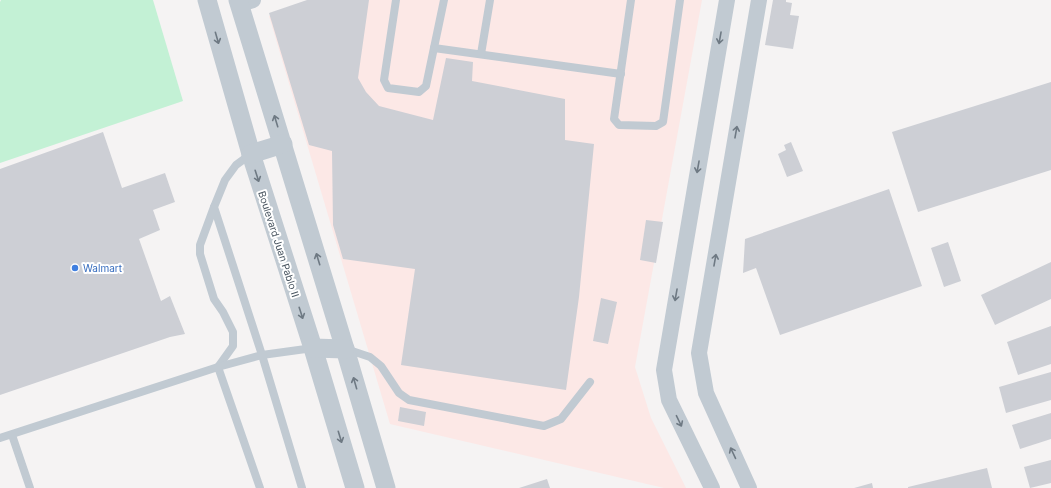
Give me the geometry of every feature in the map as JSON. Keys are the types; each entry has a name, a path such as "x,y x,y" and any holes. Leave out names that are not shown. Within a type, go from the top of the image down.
{"street":[{"name":"Boulevard Juan Pablo II","path":"207,0 251,154 355,488"},
{"path":"712,488 669,400 664,370 727,0"},
{"path":"750,488 706,393 699,353 759,0"},
{"path":"244,1 283,144 386,488"},
{"path":"251,154 283,144"},
{"path":"312,348 345,349"}],"lane":[{"path":"396,0 384,80 388,88 419,92 426,86 444,0"},
{"path":"481,54 490,0"},
{"path":"632,0 614,119 618,125 656,126 663,122 680,0"},
{"path":"434,48 621,74"},
{"path":"218,367 233,346 233,332 223,312 214,299 200,254 200,245 225,180 236,165 251,154"},
{"path":"214,207 262,355 302,488"},
{"path":"0,438 218,367 262,355 312,348"},
{"path":"345,349 370,357 381,366 399,393 408,400 544,426 561,419 590,382"},
{"path":"218,367 260,488"},
{"path":"12,435 30,488"}],"shaded area":[{"path":"318,0 702,0 635,367 651,418 686,488 664,488 390,424 269,16"}],"green space":[{"path":"1,0 153,0 183,101 0,163"}],"building":[{"path":"307,0 369,0 358,78 366,92 379,106 433,120 446,58 473,62 472,81 565,99 565,140 594,144 579,297 566,390 401,365 415,269 343,259 333,225 332,151 309,145 269,13"},
{"path":"773,0 786,0 786,2 792,3 790,15 799,16 793,49 765,45"},
{"path":"1051,82 1051,170 918,212 892,132"},
{"name":"Walmart","path":"103,132 122,188 165,173 175,202 153,210 160,230 139,239 161,301 170,296 185,334 170,337 0,395 0,169"},
{"path":"791,142 803,171 787,177 778,154 786,150 784,145"},
{"path":"889,189 922,286 780,335 756,268 743,273 745,239"},
{"path":"646,220 663,222 656,263 640,260"},
{"path":"948,242 961,281 944,287 931,248"},
{"path":"1051,262 1051,299 995,325 981,295"},
{"path":"601,298 617,302 608,344 593,341"},
{"path":"1051,326 1051,364 1018,375 1007,342"},
{"path":"1051,372 1051,400 1006,413 999,387"},
{"path":"400,407 426,412 424,426 398,421"},
{"path":"1051,413 1051,439 1020,449 1012,425"},
{"path":"1051,460 1051,483 1030,488 1024,467"},
{"path":"987,468 992,488 908,488 908,487"},
{"path":"547,479 550,488 519,488"},
{"path":"872,483 873,488 854,488"}],"place":[{"name":"Walmart","path":"75,268"}]}
